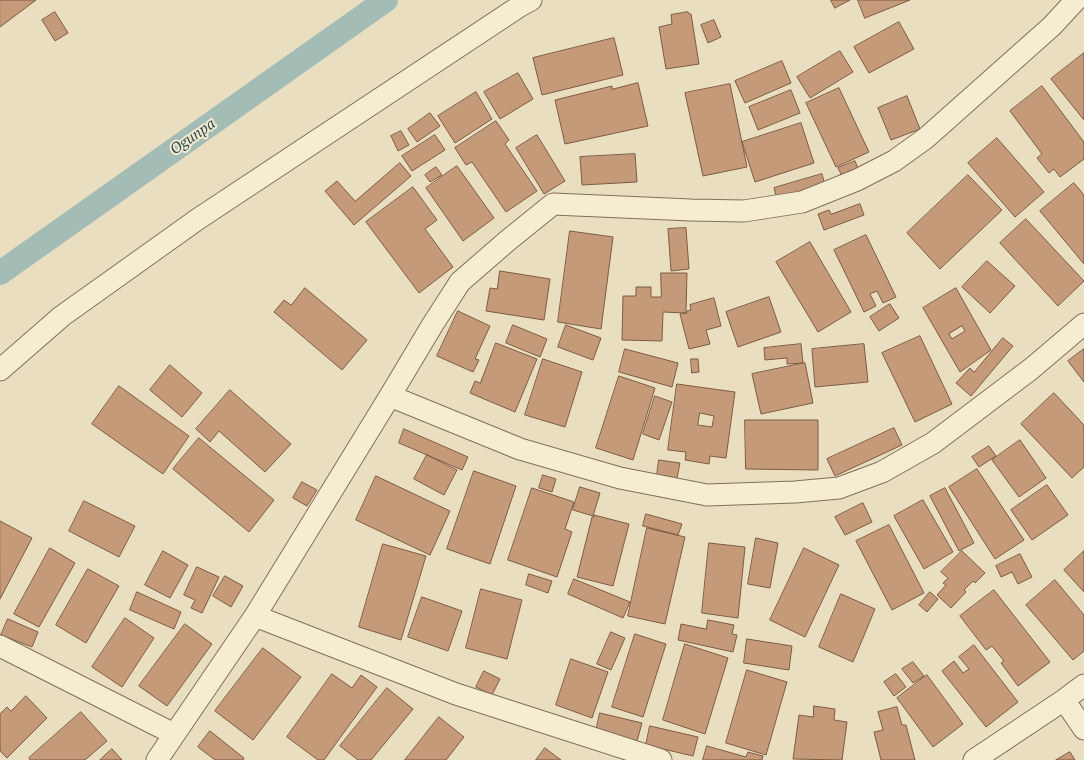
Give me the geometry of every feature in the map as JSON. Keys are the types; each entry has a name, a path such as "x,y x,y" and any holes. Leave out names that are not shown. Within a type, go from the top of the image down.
{"street":[{"path":"0,370 62,316 198,219 530,0"},
{"path":"157,760 255,616 460,282 506,242 554,204 744,211 802,202 857,180 894,161 926,138 1052,26 1076,0"},
{"path":"390,396 520,448 620,478 707,495 795,492 839,488 882,472 933,443 1031,368 1084,324"},
{"path":"255,616 456,694 661,760"},
{"path":"0,646 174,734"},
{"path":"974,760 1084,685"},
{"path":"1064,700 1084,730"}],"building":[{"path":"0,0 36,0 0,27"},
{"path":"831,0 850,0 835,8"},
{"path":"858,0 910,0 865,18"},
{"path":"55,12 68,33 55,41 42,20"},
{"path":"688,12 691,14 699,64 666,69 659,27 672,24 671,15"},
{"path":"714,20 721,37 708,43 701,25"},
{"path":"899,22 914,49 869,73 854,47"},
{"path":"614,38 623,75 542,95 533,58"},
{"path":"840,51 853,72 810,98 797,77"},
{"path":"1084,53 1084,120 1051,79"},
{"path":"782,61 791,83 745,103 735,81"},
{"path":"518,73 533,99 500,119 484,92"},
{"path":"638,83 648,126 565,144 555,100 612,86 612,89"},
{"path":"730,84 747,167 703,176 685,93"},
{"path":"1042,86 1084,142 1084,159 1060,177 1054,169 1049,173 1037,158 1042,154 1010,111"},
{"path":"839,88 869,152 836,167 806,103"},
{"path":"791,90 800,113 758,130 749,107"},
{"path":"476,92 492,119 455,143 438,116"},
{"path":"907,96 920,129 891,140 878,108"},
{"path":"430,113 440,126 417,142 408,129"},
{"path":"496,121 509,140 505,144 537,191 506,212 472,162 466,165 455,148"},
{"path":"801,123 814,163 755,182 742,142"},
{"path":"401,131 409,145 398,151 391,136"},
{"path":"435,135 445,150 412,171 402,156"},
{"path":"537,135 565,181 544,194 516,148"},
{"path":"997,138 1044,192 1015,217 968,163"},
{"path":"635,154 637,182 582,185 580,157"},
{"path":"855,161 859,171 843,178 838,168"},
{"path":"400,163 411,176 354,225 325,191 337,181 355,201"},
{"path":"457,166 494,218 463,241 426,188"},
{"path":"436,167 442,175 430,182 425,175"},
{"path":"822,174 825,185 777,199 774,188"},
{"path":"968,175 1002,210 940,269 907,233"},
{"path":"1074,183 1084,195 1084,264 1040,211"},
{"path":"413,187 437,220 425,229 453,267 419,293 366,222"},
{"path":"860,204 864,215 824,230 818,214 829,210 831,214"},
{"path":"1026,219 1084,281 1058,306 1000,243"},
{"path":"686,228 689,269 671,271 668,229"},
{"path":"570,231 613,237 601,329 558,322"},
{"path":"866,235 896,297 883,303 877,291 870,294 876,306 864,312 834,250"},
{"path":"810,242 851,312 818,332 776,262"},
{"path":"987,261 1015,286 990,313 962,287"},
{"path":"500,271 550,279 544,320 486,311 490,288 497,289"},
{"path":"661,273 687,273 686,313 663,312 662,341 622,340 623,296 636,296 636,287 651,287 651,297 661,297"},
{"path":"305,288 367,340 342,370 274,312 284,300 291,305"},
{"path":"956,288 991,350 960,372 923,308","holes":["962,326 965,331 952,339 949,334"]},
{"path":"769,297 781,332 738,347 726,312"},
{"path":"714,298 721,326 706,330 710,344 689,349 680,314 691,310 690,305"},
{"path":"890,304 899,318 879,331 870,317"},
{"path":"458,311 490,326 475,359 479,360 473,372 437,356"},
{"path":"513,325 547,339 540,357 506,343"},
{"path":"566,325 601,338 593,360 558,347"},
{"path":"920,336 952,404 915,422 882,353"},
{"path":"1003,338 1013,346 971,396 956,383 970,368 974,372"},
{"path":"496,343 537,359 515,412 470,393 475,381 480,383"},
{"path":"801,344 803,363 787,364 787,358 765,360 764,348"},
{"path":"864,344 868,382 815,387 812,349"},
{"path":"625,349 678,363 672,387 619,372"},
{"path":"1084,349 1084,382 1068,361"},
{"path":"543,359 582,372 565,427 525,415"},
{"path":"691,359 698,359 699,372 692,373"},
{"path":"805,363 813,403 761,414 752,374"},
{"path":"170,365 202,393 182,417 150,390"},
{"path":"619,376 655,388 633,460 596,448"},
{"path":"677,384 735,392 726,458 710,456 709,464 685,460 686,452 668,450","holes":["700,413 714,416 712,427 698,425"]},
{"path":"119,386 189,436 163,474 92,424"},
{"path":"230,390 291,444 265,472 219,431 210,442 196,429"},
{"path":"1054,393 1084,425 1084,467 1072,478 1021,424"},
{"path":"655,396 672,402 659,440 643,434"},
{"path":"745,420 818,420 818,470 746,469"},
{"path":"894,428 902,445 835,476 827,459"},
{"path":"404,429 468,457 462,470 399,443"},
{"path":"199,438 274,500 249,532 173,469"},
{"path":"1020,440 1046,478 1019,497 992,460"},
{"path":"989,446 996,456 979,467 972,457"},
{"path":"427,455 457,470 444,495 414,479"},
{"path":"659,460 680,463 677,478 657,475"},
{"path":"977,469 1024,540 995,559 949,487"},
{"path":"474,471 516,486 490,564 447,549"},
{"path":"543,475 556,479 552,492 539,488"},
{"path":"376,476 450,511 430,555 356,520"},
{"path":"302,482 317,490 307,506 293,498"},
{"path":"1047,485 1068,515 1032,540 1011,510"},
{"path":"580,487 600,493 593,516 573,510"},
{"path":"532,488 574,502 565,529 572,532 557,577 508,560"},
{"path":"945,488 974,543 959,551 930,496"},
{"path":"923,500 953,552 924,569 894,516"},
{"path":"84,501 135,526 119,557 69,531"},
{"path":"863,503 872,522 845,535 835,517"},
{"path":"646,514 682,524 678,535 643,526"},
{"path":"594,515 629,524 613,586 577,577"},
{"path":"0,521 32,538 0,599"},
{"path":"889,525 924,593 892,610 856,541"},
{"path":"647,528 685,537 665,624 628,616"},
{"path":"756,538 778,543 770,588 748,584"},
{"path":"709,543 745,547 738,618 702,613"},
{"path":"383,544 426,556 401,640 359,627"},
{"path":"50,548 75,563 39,627 14,614"},
{"path":"804,548 839,565 805,637 770,620"},
{"path":"163,551 188,565 170,598 145,585"},
{"path":"962,551 985,573 964,590 966,592 951,608 937,595 946,585 943,583 948,578 941,572"},
{"path":"1084,551 1084,592 1064,570"},
{"path":"1020,554 1032,577 1018,584 1012,572 1001,577 996,566"},
{"path":"197,567 219,577 202,613 191,608 195,600 184,595"},
{"path":"88,569 119,586 86,643 56,625"},
{"path":"529,574 552,581 548,593 526,585"},
{"path":"225,576 243,586 231,607 213,596"},
{"path":"574,579 630,602 623,618 568,594"},
{"path":"1055,580 1084,615 1084,651 1073,660 1026,605"},
{"path":"481,589 522,600 507,659 466,648"},
{"path":"994,590 1050,662 1018,686 1001,663 1004,661 992,646 986,650 960,616"},
{"path":"137,592 181,612 174,629 130,610"},
{"path":"930,592 938,599 927,612 919,605"},
{"path":"841,594 875,609 853,662 819,647"},
{"path":"422,597 462,611 448,651 408,637"},
{"path":"125,618 154,638 122,687 92,667"},
{"path":"8,619 38,632 32,647 1,635"},
{"path":"708,620 734,625 732,634 737,635 733,652 678,640 681,624 706,629"},
{"path":"185,624 212,644 167,706 139,686"},
{"path":"611,632 625,638 611,670 597,664"},
{"path":"635,634 666,644 643,717 612,707"},
{"path":"747,639 792,646 789,670 744,663"},
{"path":"685,644 728,658 705,734 663,720"},
{"path":"974,645 1018,702 986,727 942,671 954,661 963,673 969,669 959,657"},
{"path":"263,648 301,677 253,740 215,711"},
{"path":"571,659 608,672 592,718 556,705"},
{"path":"913,662 924,676 913,683 902,669"},
{"path":"747,670 787,682 766,755 726,743"},
{"path":"484,671 500,679 492,695 476,687"},
{"path":"332,674 352,688 361,675 377,687 324,760 318,760 287,737"},
{"path":"896,674 906,687 894,696 884,682"},
{"path":"927,675 963,724 933,747 897,698"},
{"path":"387,688 413,709 371,760 358,760 340,746"},
{"path":"26,696 47,718 7,758 0,751 0,714 7,707 11,711"},
{"path":"814,706 835,709 834,720 847,722 842,760 793,759 799,715 813,717"},
{"path":"897,707 902,725 906,725 915,760 881,760 874,732 883,730 878,712"},
{"path":"81,712 107,741 85,760 30,760 29,758"},
{"path":"600,713 642,723 637,741 596,731"},
{"path":"439,717 464,737 446,760 405,760"},
{"path":"650,726 698,737 693,756 646,745"},
{"path":"210,731 244,758 243,760 215,760 198,747"},
{"path":"707,746 746,757 748,752 763,756 762,760 703,760"},
{"path":"545,748 561,760 536,760"},
{"path":"112,749 122,760 100,760"},
{"path":"1070,752 1075,760 1056,760"}],"waterway":[{"name":"Ogunpa","path":"0,273 386,0"}]}
